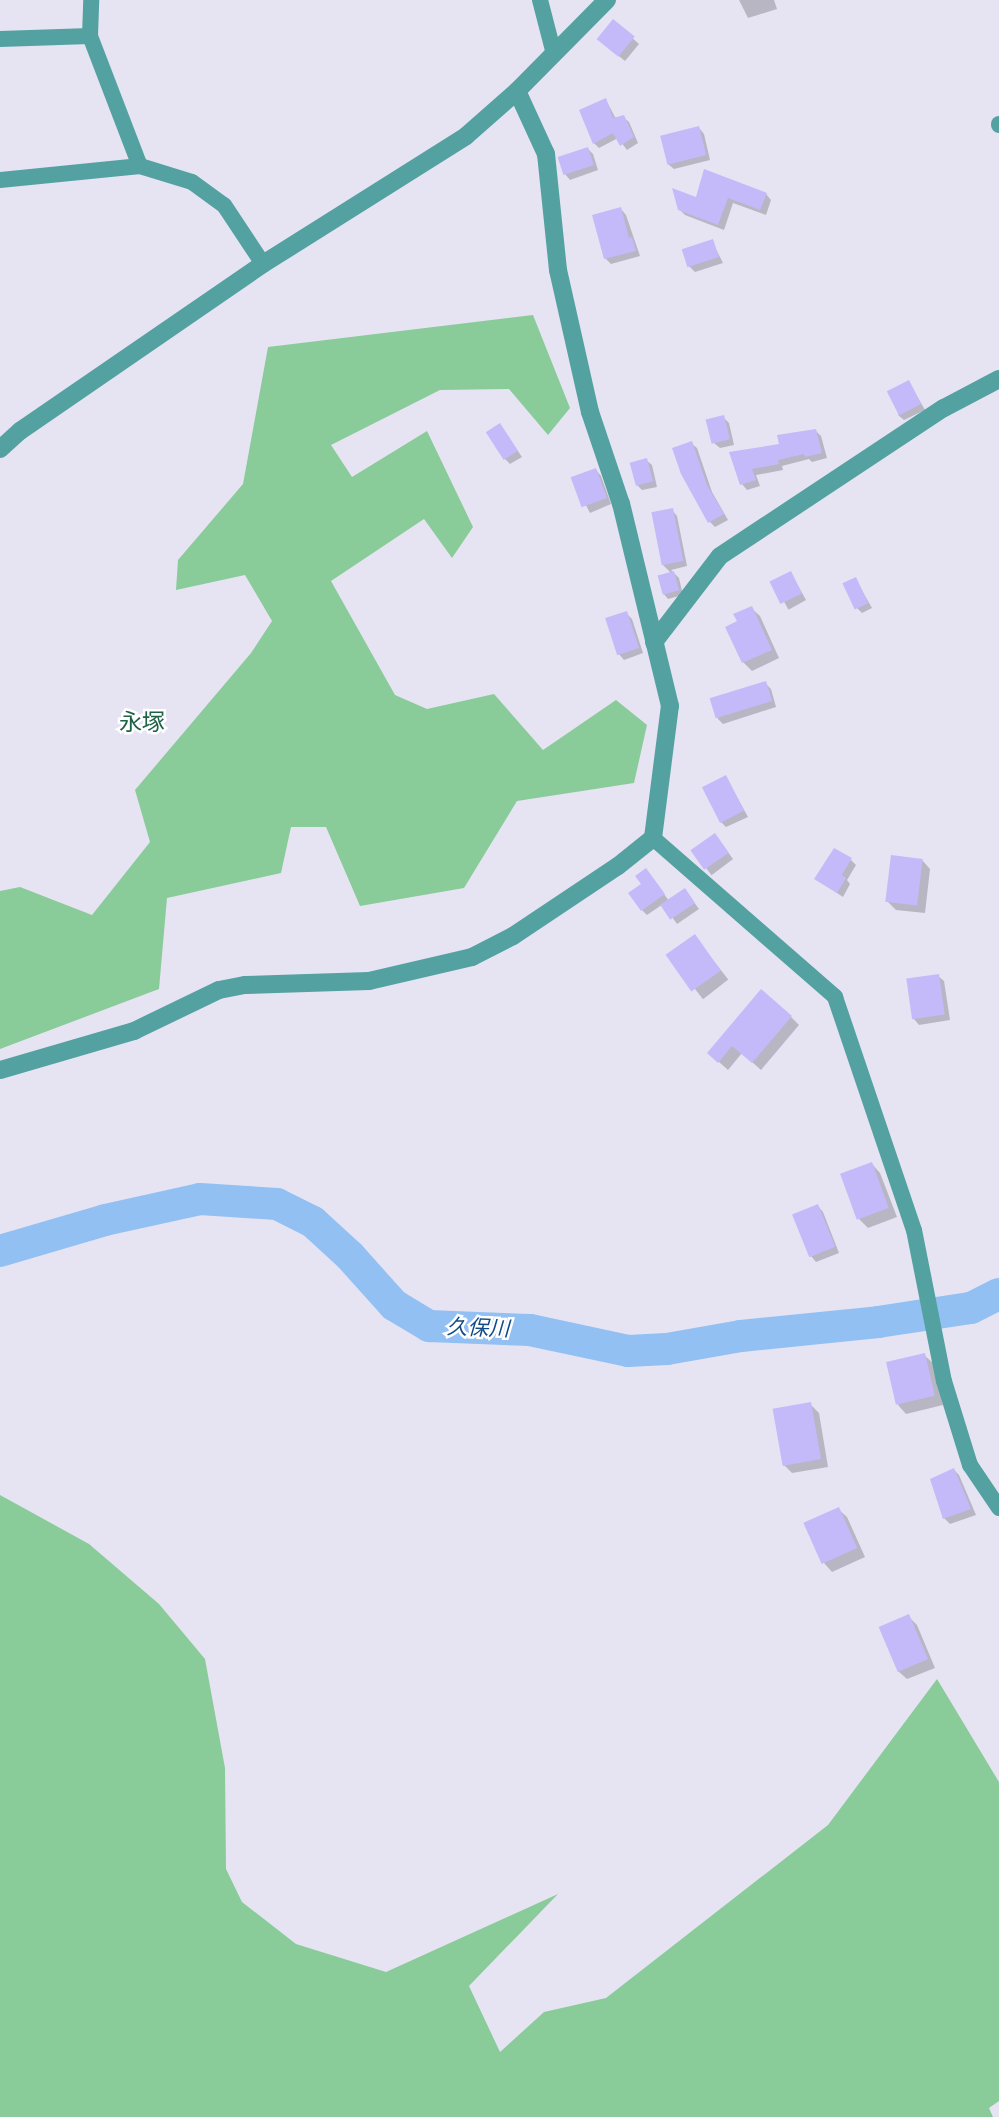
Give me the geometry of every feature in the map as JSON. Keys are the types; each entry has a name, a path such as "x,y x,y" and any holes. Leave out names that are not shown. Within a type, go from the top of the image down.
{"street":[{"path":"91,0 90,36 140,166"},
{"path":"540,0 554,54"},
{"path":"0,449 20,431 263,264 466,136 517,91 607,0"},
{"path":"0,39 90,36"},
{"path":"0,1070 134,1031 219,990 245,985 369,981 472,957 513,936 618,866 653,838 670,706 621,504 590,412 561,283 546,155 517,91"},
{"path":"0,180 140,166 192,182 224,205 263,264"},
{"path":"654,642 720,556 944,408 999,379"},
{"path":"653,838 835,997 914,1230 933,1332 970,1465 999,1508"}],"green space":[{"path":"533,315 570,408 548,435 509,389 440,390 331,445 352,477 427,431 473,527 452,558 424,519 331,581 395,695 427,709 494,694 543,750 616,700 647,725 634,783 517,801 464,888 360,906 326,827 291,827 281,873 167,898 159,989 0,1049 0,891 20,887 92,915 150,842 135,790 251,653 272,621 245,575 176,590 178,560 243,484 268,347"},
{"path":"0,1495 89,1544 159,1604 205,1659 225,1768 226,1869 242,1902 296,1944 386,1972 558,1894 469,1986 500,2052 544,2012 606,1998 828,1825 937,1679 999,1782 999,2101 989,2108 993,2117 0,2117"}],"building":[{"path":"613,19 635,37 618,57 597,39"},
{"path":"606,98 613,118 624,115 634,137 620,146 613,133 593,144 579,110"},
{"path":"699,126 706,155 667,165 660,136"},
{"path":"588,147 594,165 563,175 558,157"},
{"path":"704,169 767,193 760,210 728,198 718,225 678,210 672,188 696,197"},
{"path":"621,207 629,238 632,237 636,251 604,259 592,215"},
{"path":"713,239 719,257 687,267 682,249"},
{"path":"909,380 921,404 899,415 887,391"},
{"path":"724,415 730,439 712,444 706,420"},
{"path":"500,423 518,451 504,460 486,432"},
{"path":"816,429 822,453 805,457 804,454 778,460 779,464 752,469 756,480 740,485 729,452 779,444 777,435"},
{"path":"692,441 707,485 724,514 708,523 681,474 672,448"},
{"path":"647,458 653,481 636,486 630,463"},
{"path":"596,468 607,498 582,507 571,477"},
{"path":"673,508 683,561 662,565 651,512"},
{"path":"674,571 679,590 663,595 658,575"},
{"path":"791,571 802,593 780,604 769,582"},
{"path":"856,577 868,603 855,610 842,583"},
{"path":"752,606 772,650 742,663 725,627 737,621 733,614"},
{"path":"627,611 639,648 617,655 605,618"},
{"path":"766,681 772,701 716,718 710,698"},
{"path":"726,775 744,811 720,823 702,787"},
{"path":"715,833 729,853 704,870 690,850"},
{"path":"834,848 852,858 842,875 846,878 837,893 814,879"},
{"path":"891,855 923,859 917,906 885,902"},
{"path":"646,868 665,894 641,911 628,893 641,884 635,876"},
{"path":"685,888 695,903 670,920 660,905"},
{"path":"695,934 721,971 691,992 666,955"},
{"path":"939,974 945,1015 912,1019 906,979"},
{"path":"761,989 792,1016 752,1063 732,1046 718,1063 707,1053"},
{"path":"872,1162 889,1208 857,1220 840,1174"},
{"path":"818,1204 835,1247 809,1257 792,1214"},
{"path":"925,1353 935,1396 896,1405 886,1362"},
{"path":"811,1402 821,1459 783,1466 773,1409"},
{"path":"954,1468 971,1509 943,1519 930,1479"},
{"path":"839,1507 857,1548 822,1564 803,1523"},
{"path":"909,1614 928,1659 898,1672 879,1627"}],"waterway":[{"name":"久保川","path":"0,1251 105,1220 200,1199 277,1204 313,1222 350,1256 394,1305 429,1326 530,1330 628,1351 667,1349 741,1336 878,1322 971,1308 999,1294"}],"district":[{"name":"永塚","path":"142,722"}]}
